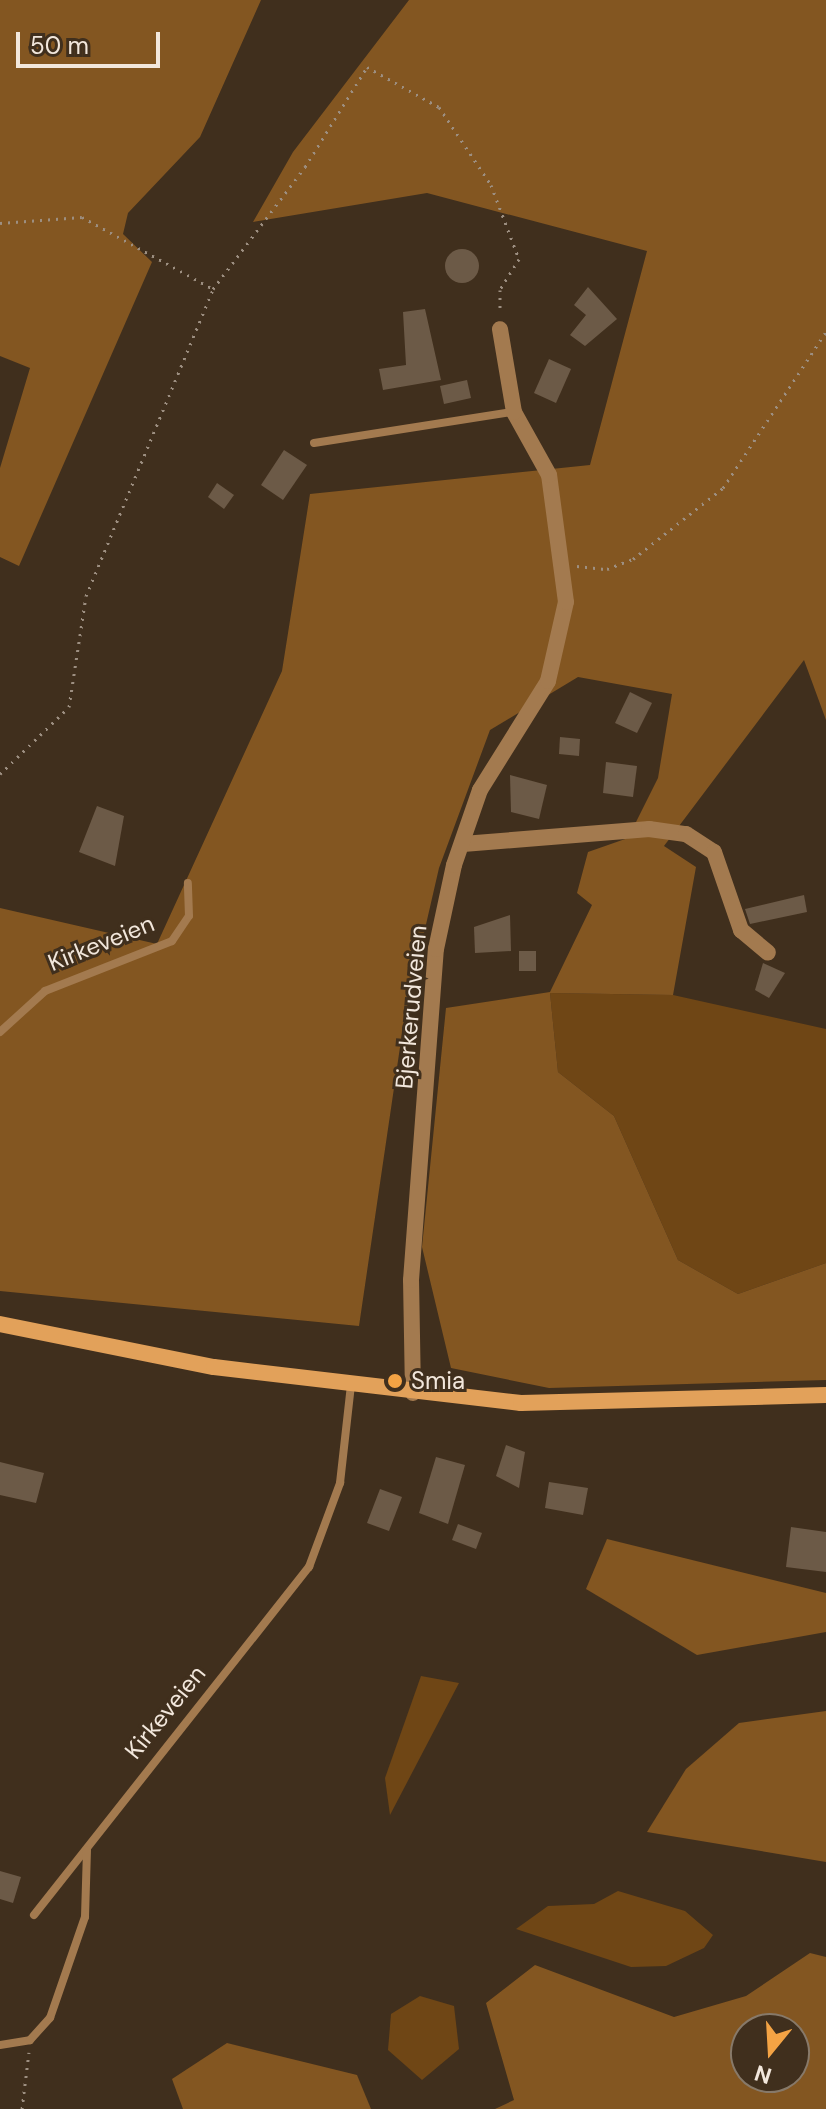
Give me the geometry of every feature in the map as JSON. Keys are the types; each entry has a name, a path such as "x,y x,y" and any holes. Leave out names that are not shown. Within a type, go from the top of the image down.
{"main road":[{"path":"0,1324 214,1367 413,1393 592,1405 826,1395"}],"street":[{"name":"Bjerkerudveien","path":"413,1393 411,1280 436,949 480,790 548,681 562,643 562,565 549,475 514,412 500,329"},
{"path":"463,844 649,829 686,834 714,852 741,930 768,953"}],"lane":[{"path":"314,443 514,412"},
{"name":"Kirkeveien","path":"0,1032 45,991 172,941 189,916 188,883"},
{"name":"Kirkeveien","path":"34,1915 309,1567 340,1483 351,1385"},
{"path":"0,2045 30,2040 50,2018 82,1930 87,1850"}],"path":[{"path":"0,774 69,707 86,596 213,289 305,167 367,67 439,107 491,185 519,259 500,290 500,329"},
{"path":"0,223 82,217 213,289"},
{"path":"562,565 607,569 633,559 723,488 826,332"},
{"path":"22,2109 30,2040"}],"shaded area":[{"path":"0,0 261,0 200,137 128,213 123,234 152,262 19,566 0,557 0,468 30,368 0,356"},
{"path":"409,0 826,0 826,720 804,660 664,846 696,867 673,995 550,993 558,1072 614,1116 678,1260 738,1294 826,1263 826,1380 549,1388 451,1368 422,1247 446,1008 550,992 592,905 577,893 588,852 628,838 658,778 672,694 578,677 490,730 439,868 404,1020 359,1326 0,1291 0,908 157,944 282,671 310,494 590,465 647,251 427,193 253,222 293,152"},
{"path":"550,993 673,995 826,1029 826,1263 738,1294 678,1260 614,1116 558,1072"},
{"path":"607,1539 826,1593 826,1632 697,1655 586,1589"},
{"path":"421,1676 459,1683 390,1815 385,1778"},
{"path":"826,1711 826,1862 647,1832 686,1769 739,1723"},
{"path":"618,1891 685,1911 713,1935 704,1948 666,1966 631,1967 516,1929 548,1906 594,1904"},
{"path":"810,1953 826,1957 826,2109 495,2109 514,2100 486,2003 535,1965 674,2017 746,1996"},
{"path":"420,1996 454,2006 459,2049 422,2080 388,2050 391,2014"},
{"path":"227,2043 357,2075 371,2109 183,2109 172,2079"}],"building":[{"path":"462,249 474,254 479,266 474,278 462,283 450,278 445,266 450,254"},
{"path":"588,287 617,319 585,346 570,335 586,315 574,305"},
{"path":"425,309 441,380 383,390 379,369 406,365 403,312"},
{"path":"549,359 571,369 556,403 534,393"},
{"path":"467,380 471,398 444,404 440,386"},
{"path":"284,450 307,465 283,500 261,485"},
{"path":"217,483 234,495 224,509 208,497"},
{"path":"630,692 652,703 637,733 615,723"},
{"path":"560,737 580,739 579,756 559,754"},
{"path":"606,762 637,766 633,797 603,793"},
{"path":"510,775 547,785 539,819 511,812"},
{"path":"97,806 124,816 115,866 79,852"},
{"path":"804,895 807,912 750,924 745,909"},
{"path":"510,915 511,951 475,953 474,927"},
{"path":"519,951 536,951 536,971 519,971"},
{"path":"763,963 785,973 769,998 755,990"},
{"path":"506,1445 525,1452 519,1488 496,1476"},
{"path":"436,1457 465,1465 448,1524 419,1513"},
{"path":"0,1462 44,1473 36,1503 0,1495"},
{"path":"549,1482 588,1488 583,1515 545,1508"},
{"path":"380,1489 402,1497 389,1531 367,1523"},
{"path":"458,1524 482,1533 476,1549 452,1540"},
{"path":"791,1527 826,1532 826,1572 786,1567"},
{"path":"0,1871 21,1877 13,1903 0,1899"}],"place":[{"name":"Smia","path":"395,1381"}]}
